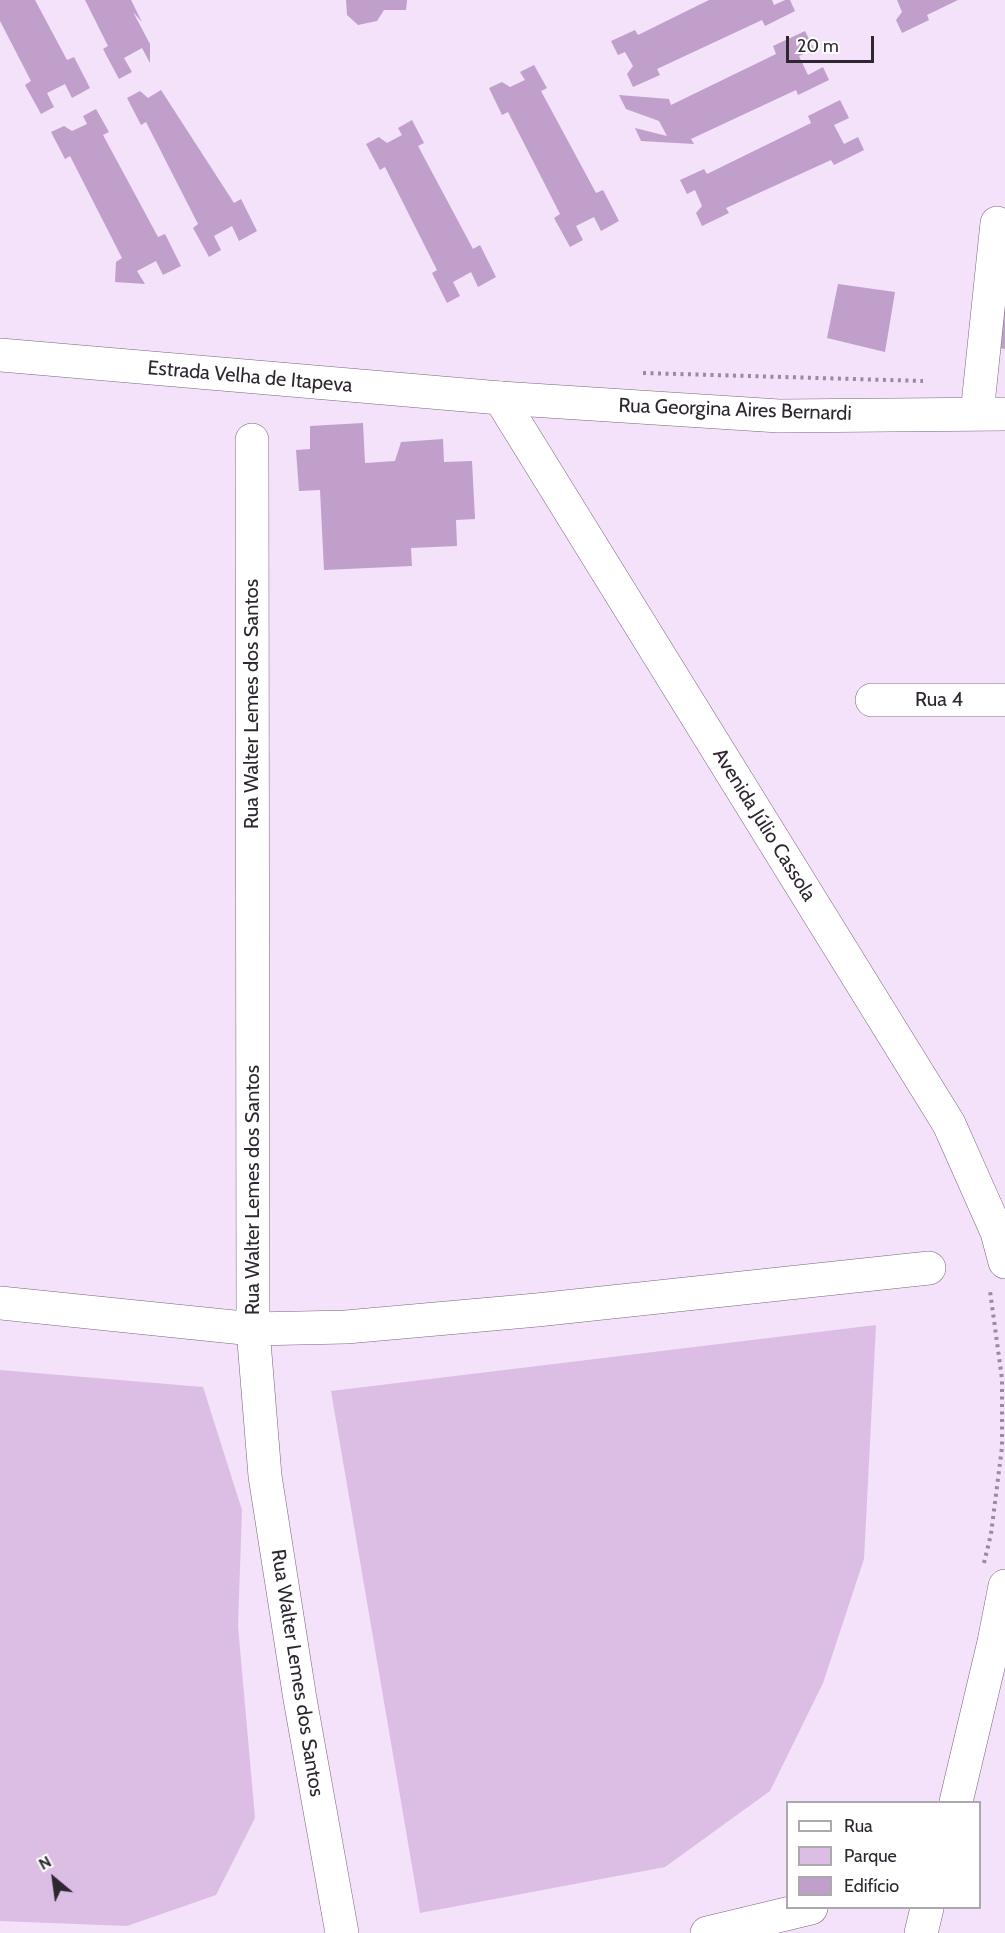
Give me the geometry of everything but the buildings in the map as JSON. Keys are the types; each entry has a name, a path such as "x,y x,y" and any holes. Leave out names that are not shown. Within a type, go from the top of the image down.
{"street":[{"path":"991,414 997,223"},
{"name":"Estrada Velha de Itapeva","path":"0,355 500,398"},
{"name":"Rua Georgina Aires Bernardi","path":"500,398 779,416 991,414"},
{"name":"Avenida Júlio Cassola","path":"500,398 949,1124 997,1232 997,1273"},
{"name":"Rua Walter Lemes dos Santos","path":"252,440 253,1329 265,1476 300,1699 342,1933"},
{"name":"Rua 4","path":"872,700 1005,700"},
{"path":"0,1303 253,1329 346,1327 537,1310 929,1268"},
{"path":"956,1801 992,1653 994,1576"},
{"path":"706,1933 807,1909"},
{"path":"921,1933 927,1909"}],"path":[{"path":"634,373 925,381"},
{"path":"994,1576 991,1534 1002,1447 1002,1379 997,1273"}],"green space":[{"path":"876,1325 864,1559 823,1683 770,1791 665,1867 420,1913 331,1391"},
{"path":"0,1370 203,1387 242,1510 238,1626 255,1818 216,1895 127,1926 0,1921"}]}
